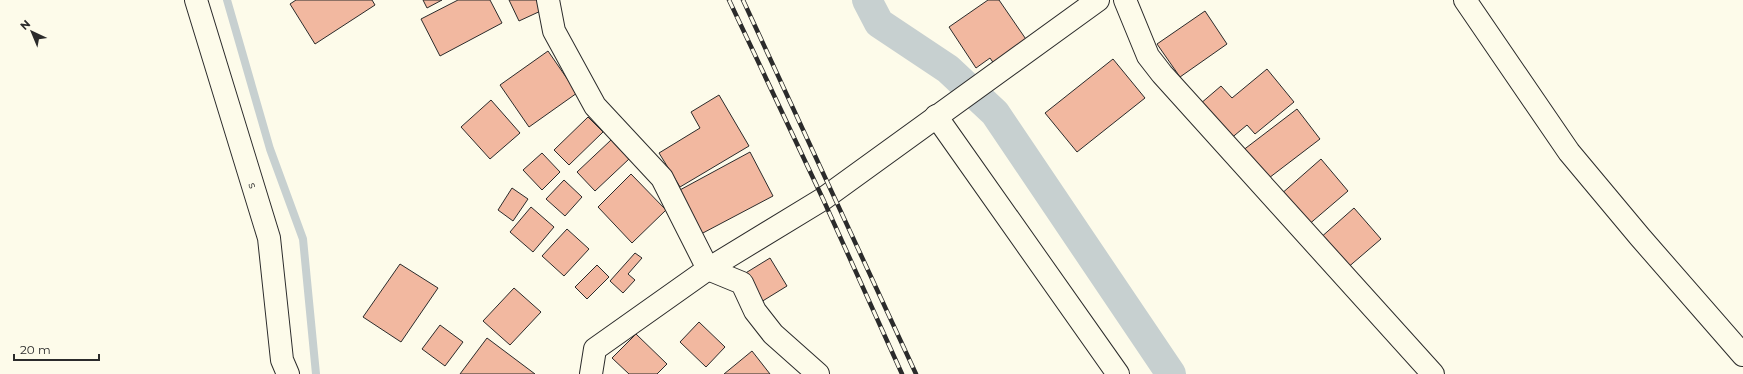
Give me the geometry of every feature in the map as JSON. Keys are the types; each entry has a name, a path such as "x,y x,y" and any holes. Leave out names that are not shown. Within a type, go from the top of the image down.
{"street":[{"name":"s","path":"196,0 269,238 282,360 288,374"},
{"path":"548,0 554,31 595,106 662,178 708,269 742,283 755,311 773,334 818,374"},
{"path":"591,374 595,349 708,269 823,199 1098,0"},
{"path":"1125,0 1148,56 1162,74 1433,374"},
{"path":"1465,0 1569,152 1640,237 1743,355"},
{"path":"936,116 1118,374"}],"building":[{"path":"296,0 372,0 375,5 315,44 290,4"},
{"path":"423,0 442,0 427,8"},
{"path":"458,0 490,0 502,23 440,56 421,19"},
{"path":"509,0 541,0 545,9 519,21"},
{"path":"988,0 999,0 1032,48 999,71 990,58 976,68 949,27"},
{"path":"1205,11 1227,44 1180,77 1157,44"},
{"path":"548,51 577,93 529,127 500,85"},
{"path":"1113,59 1145,98 1077,152 1045,113"},
{"path":"1267,69 1294,102 1255,134 1247,125 1229,140 1200,104 1221,86 1232,98"},
{"path":"719,95 749,146 680,187 659,153 700,128 691,112"},
{"path":"491,100 520,133 490,159 461,127"},
{"path":"1297,109 1320,139 1265,181 1242,151"},
{"path":"588,117 603,132 569,165 554,150"},
{"path":"611,140 629,159 595,191 577,172"},
{"path":"750,152 773,196 701,234 678,191"},
{"path":"542,153 560,172 542,190 523,170"},
{"path":"1321,159 1348,191 1307,226 1280,195"},
{"path":"631,174 666,210 632,243 598,207"},
{"path":"564,180 582,197 565,216 546,199"},
{"path":"512,188 528,199 513,221 498,210"},
{"path":"531,207 554,227 533,252 510,232"},
{"path":"1354,208 1381,239 1346,269 1319,239"},
{"path":"567,229 589,249 564,276 542,256"},
{"path":"635,253 642,258 628,274 635,280 623,293 610,281"},
{"path":"770,258 787,286 748,310 731,282"},
{"path":"400,264 438,288 401,342 363,317"},
{"path":"597,265 609,277 587,299 575,287"},
{"path":"514,288 541,312 510,345 483,321"},
{"path":"699,322 725,347 706,367 680,342"},
{"path":"440,325 463,342 445,366 422,349"},
{"path":"636,334 667,364 657,374 629,374 612,358"},
{"path":"487,338 535,374 460,374"},
{"path":"752,351 770,374 724,374"}],"waterway":[{"path":"227,0 270,149 303,239 316,374"},
{"path":"867,0 879,23 948,69 995,113 1171,374"}],"railway":[{"path":"729,0 823,199 902,374"},
{"path":"743,0 916,374"}]}
